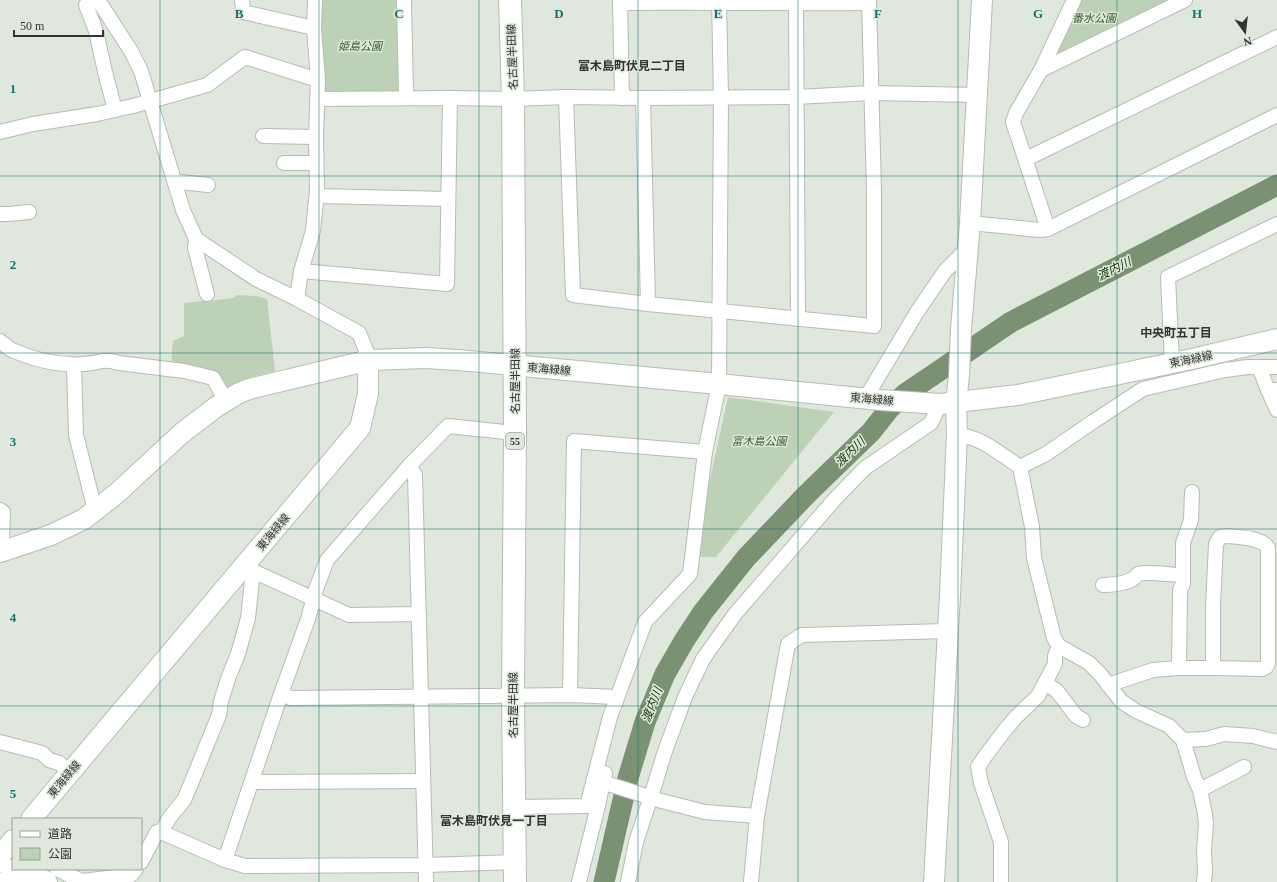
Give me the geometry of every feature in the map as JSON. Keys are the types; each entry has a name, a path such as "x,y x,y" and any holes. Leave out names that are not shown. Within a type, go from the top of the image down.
{"main road":[{"name":"名古屋半田線","path":"510,0 513,99 515,433 513,695 515,872"},
{"path":"934,882 957,435 948,404 959,376 978,95 982,0"},
{"name":"東海緑線","path":"32,818 70,772 250,567 360,428 368,394 368,371 370,360 425,358 458,360 873,400 948,404 1018,395 1172,363 1277,339"},
{"path":"2,552 51,535 84,519 116,494 182,433 216,406 239,393 370,360"},
{"path":"0,856 12,841"},
{"path":"5,882 16,879 37,877 47,882"}],"street":[{"path":"242,0 243,12 314,28"},
{"path":"297,299 301,271 313,231 316,196 318,80 314,28 315,0"},
{"path":"404,0 406,93"},
{"path":"1048,229 1013,122 1016,113 1040,70 1074,0"},
{"path":"1040,70 1185,0"},
{"path":"566,96 573,295 648,304 874,326 874,183 869,2 796,4 719,1 620,2 622,98"},
{"path":"514,807 587,806 610,717 645,622 690,574 705,452 719,384 721,97 719,1"},
{"path":"92,2 131,51 141,71 183,210 196,239 195,248 207,294"},
{"path":"92,2 96,30 115,110"},
{"path":"796,4 798,319"},
{"path":"1026,159 1277,37"},
{"path":"0,132 33,124 115,110 207,85 245,57 318,80"},
{"path":"317,99 513,99 566,96 622,98 796,97 871,93 978,95"},
{"path":"301,271 447,284 450,98"},
{"path":"644,98 648,304"},
{"path":"970,223 1040,230 1048,229 1277,115"},
{"path":"263,136 316,137"},
{"path":"284,163 316,163"},
{"path":"175,183 180,182 208,185"},
{"path":"316,196 448,199"},
{"path":"0,214 29,212"},
{"path":"1172,363 1168,277 1277,224"},
{"path":"196,239 256,279 297,299 358,333 370,360"},
{"path":"873,400 917,312 945,271 968,248"},
{"path":"0,341 11,350 46,361 66,365 88,364 108,360 119,363 184,371 213,378 226,401"},
{"path":"74,365 76,435 95,510"},
{"path":"1020,467 1046,454 1094,420 1143,389 1225,370 1248,367 1277,367"},
{"path":"1260,367 1272,390 1277,410"},
{"path":"628,882 647,796 680,711 703,659 736,614 834,500 865,468 931,423 948,404"},
{"path":"225,860 327,560 409,466 448,426 515,433"},
{"path":"957,435 968,435 986,444 1020,467 1032,527 1034,558 1054,638 1059,646 1089,664 1100,674 1121,701 1136,711 1169,726 1184,740 1194,777 1200,790 1205,814 1204,882"},
{"path":"570,695 574,441 705,452"},
{"path":"409,466 415,475 426,882"},
{"path":"1179,668 1180,590 1183,584 1183,543 1191,520 1192,492"},
{"path":"0,510 3,512 2,552"},
{"path":"1108,685 1153,670 1179,668 1262,669 1266,667 1268,663 1273,589 1268,548 1265,543 1260,540 1225,536 1220,537 1216,544 1213,606 1213,668"},
{"path":"142,860 157,832 161,832 170,817 184,800 219,715 221,701 238,654 248,618 250,567 313,599 349,615 419,614"},
{"path":"1103,585 1127,582 1137,575 1145,573 1183,575"},
{"path":"751,882 756,816 788,644 802,635 948,631"},
{"path":"1001,882 1001,842 981,783 978,767 1005,730 1038,696 1055,664 1055,656 1059,646"},
{"path":"1046,683 1058,691 1076,716 1083,720"},
{"path":"281,694 292,698 513,695 617,697"},
{"path":"578,882 597,810 602,782 619,720 610,717"},
{"path":"1184,740 1206,739 1224,734 1253,736 1277,742"},
{"path":"0,742 42,753 49,760 58,763 70,772"},
{"path":"1200,790 1244,767"},
{"path":"252,780 258,782 423,781"},
{"path":"602,782 705,812 756,816"},
{"path":"161,832 225,860 245,866 426,865 515,872"},
{"path":"0,864 3,866 12,867"},
{"path":"59,870 83,881 131,875 135,870"}],"green space":[{"name":"姫島公園","path":"321,0 396,0 399,93 322,95"},
{"name":"番水公園","path":"1082,0 1174,0 1060,55 1056,50"},
{"path":"237,295 257,296 267,299 275,371 251,377 226,388 171,364 173,341 184,336 184,303 234,298"},
{"name":"富木島公園","path":"728,397 834,412 716,557 693,557"}],"waterway":[{"name":"渡内川","path":"604,882 628,778 645,722 665,674 684,641 703,612 746,558 806,495 871,432 890,408 905,394 1011,322 1277,185"}],"district":[{"name":"富木島町伏見二丁目","path":"632,66"},
{"name":"中央町五丁目","path":"1176,333"},
{"name":"富木島町伏見一丁目","path":"494,821"}]}
